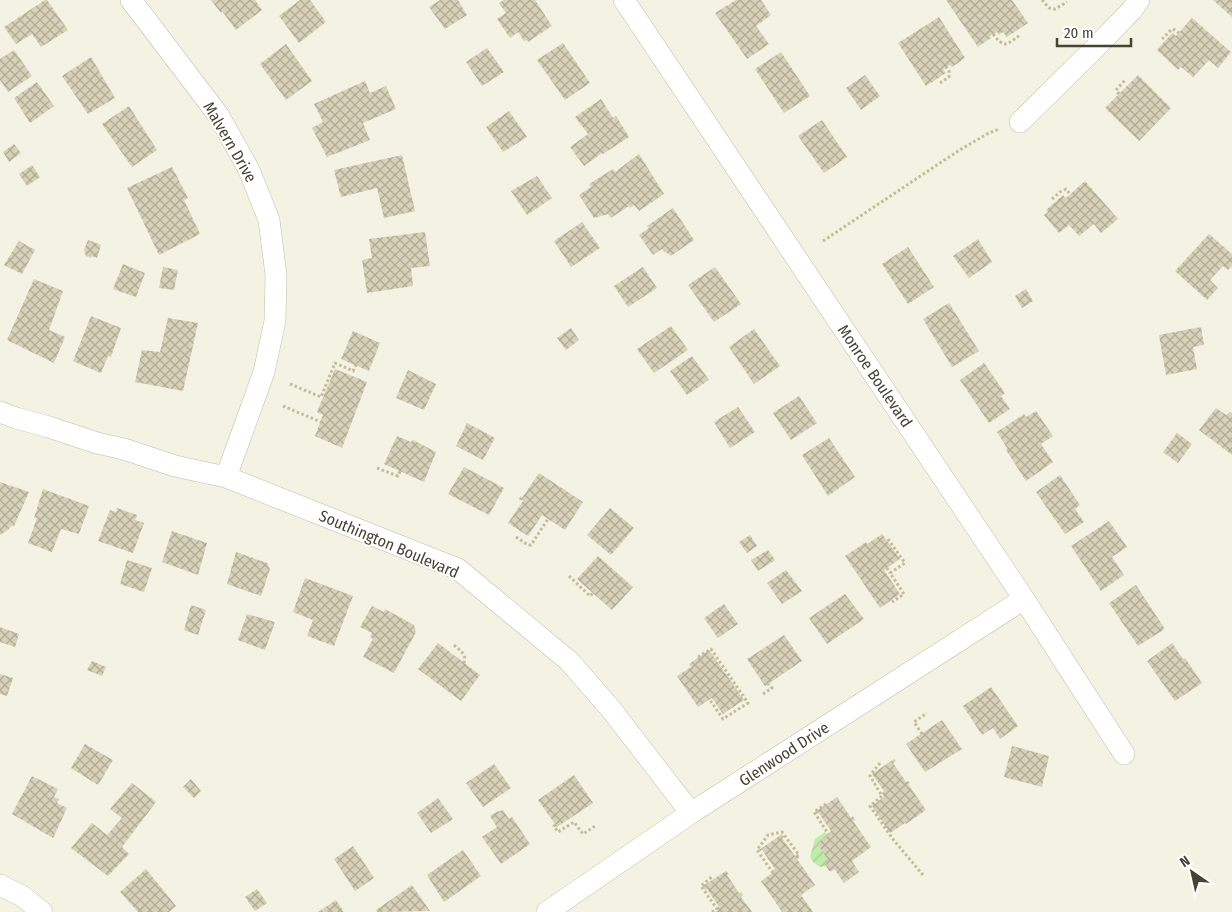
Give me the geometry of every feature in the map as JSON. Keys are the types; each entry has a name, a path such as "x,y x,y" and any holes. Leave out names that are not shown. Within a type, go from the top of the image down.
{"street":[{"name":"Malvern Drive","path":"131,0 218,116 249,170 269,220 276,274 275,320 264,372 226,477"},
{"name":"Monroe Boulevard","path":"624,0 1024,599 1124,754"},
{"path":"1020,122 1095,48 1132,10 1139,0"},
{"name":"Southington Boulevard","path":"0,412 175,466 226,477 458,569 568,661 610,708 691,813"},
{"name":"Glenwood Drive","path":"547,912 691,813 1024,599"},
{"path":"0,885 22,896 42,912"}],"path":[{"path":"1042,0 1049,8 1055,9 1067,2"},
{"path":"1162,39 1172,29 1179,33"},
{"path":"994,34 1004,44 1009,43 1020,35"},
{"path":"940,83 949,76 949,70 946,67"},
{"path":"1119,94 1116,90 1126,79"},
{"path":"823,241 958,151 987,134 1020,122"},
{"path":"1052,199 1066,189 1070,194"},
{"path":"290,384 321,397 335,363 353,371 356,365"},
{"path":"283,406 321,422"},
{"path":"377,468 398,476 400,471"},
{"path":"516,537 531,545 548,519"},
{"path":"888,539 905,562 890,572"},
{"path":"887,568 904,594 892,602"},
{"path":"568,576 590,596 593,593"},
{"path":"454,645 464,654 464,663"},
{"path":"698,657 711,649 748,703 723,720 710,700"},
{"path":"762,694 772,688 768,684"},
{"path":"922,734 914,722 927,713"},
{"path":"880,763 870,776 882,796 870,806 892,838 923,875"},
{"path":"826,804 814,812 829,835"},
{"path":"556,825 554,826 558,832 574,822 583,834 595,826"},
{"path":"773,873 757,850 768,835 782,832 798,856"},
{"path":"712,912 717,909 701,886 713,876"}],"green space":[{"path":"825,832 828,836 828,860 825,864 827,866 820,867 810,857 815,839"}],"building":[{"path":"47,0 68,30 41,47 32,34 16,44 4,27"},
{"path":"211,0 255,0 262,10 236,30"},
{"path":"300,0 310,0 326,22 299,43 279,16"},
{"path":"440,0 458,0 467,15 445,29 429,7"},
{"path":"504,0 535,0 552,26 528,42 527,40 524,41 518,32 510,38 497,19 506,13 499,3"},
{"path":"736,0 761,0 771,15 756,26 769,44 747,59 715,13"},
{"path":"946,0 1012,0 1028,23 1007,37 1003,32 999,35 997,32 978,47"},
{"path":"1213,0 1232,0 1232,17"},
{"path":"939,17 965,58 952,67 950,65 943,69 946,73 926,86 898,43"},
{"path":"1192,18 1231,52 1218,68 1209,60 1193,77 1181,67 1178,70 1157,50 1172,33 1176,36"},
{"path":"563,43 590,83 565,100 537,60"},
{"path":"286,44 312,81 286,100 260,64"},
{"path":"487,48 504,72 482,86 466,62"},
{"path":"14,50 32,76 8,92 0,80 0,59"},
{"path":"781,52 810,96 784,113 755,69"},
{"path":"91,57 115,98 88,114 62,76"},
{"path":"865,75 880,96 861,110 846,88"},
{"path":"1138,75 1171,108 1139,141 1105,108"},
{"path":"365,81 370,93 386,86 396,109 363,123 370,140 327,157 312,128 323,122 314,104"},
{"path":"37,82 54,106 30,123 14,98"},
{"path":"601,99 613,118 616,116 629,137 584,166 570,147 588,134 575,117"},
{"path":"129,106 157,150 132,167 102,124"},
{"path":"509,111 527,137 503,152 486,127"},
{"path":"822,120 847,157 824,173 798,136"},
{"path":"14,144 21,153 9,162 3,152"},
{"path":"639,154 664,194 639,211 634,205 630,208 629,206 611,218 608,214 594,218 579,195 591,187 589,184 613,169 615,172"},
{"path":"402,155 415,211 384,218 377,188 341,197 334,170"},
{"path":"32,165 40,177 27,186 19,174"},
{"path":"172,167 188,198 184,200 200,234 159,255 127,188"},
{"path":"537,176 552,198 527,215 511,191"},
{"path":"1085,181 1118,219 1101,233 1094,224 1079,236 1069,225 1059,233 1044,215 1048,212 1046,210 1063,195 1066,198"},
{"path":"673,208 694,240 671,256 662,249 653,255 639,235 649,228 647,226"},
{"path":"582,222 600,248 571,267 554,241"},
{"path":"425,232 430,266 411,268 413,286 367,293 362,260 372,258 369,239"},
{"path":"1209,234 1232,254 1232,266 1228,270 1223,266 1210,280 1218,288 1207,300 1175,271"},
{"path":"978,239 992,262 969,278 953,256"},
{"path":"88,240 101,245 97,258 86,256 84,250"},
{"path":"19,241 35,250 22,274 4,265"},
{"path":"908,247 934,287 908,304 882,264"},
{"path":"123,264 145,273 136,297 113,289"},
{"path":"163,267 178,270 174,290 159,288"},
{"path":"643,267 657,288 628,307 614,286"},
{"path":"715,267 741,304 714,322 688,285"},
{"path":"34,279 63,291 49,330 65,337 54,363 7,340"},
{"path":"1026,289 1033,301 1022,308 1015,296"},
{"path":"949,303 979,351 952,367 923,319"},
{"path":"91,316 121,328 111,357 108,356 101,373 73,361"},
{"path":"168,318 198,323 183,391 135,382 142,350 160,352"},
{"path":"671,326 688,350 654,373 637,349"},
{"path":"1201,327 1204,345 1193,347 1197,369 1166,375 1159,335"},
{"path":"571,328 579,340 566,350 557,338"},
{"path":"754,329 780,366 754,384 729,347"},
{"path":"353,331 380,343 369,371 341,359"},
{"path":"692,356 709,380 687,395 670,371"},
{"path":"984,363 1005,393 1001,396 1010,409 989,423 960,380"},
{"path":"335,369 367,382 342,448 315,436 323,415 317,412"},
{"path":"408,370 436,384 424,410 396,398"},
{"path":"799,396 817,423 791,440 773,413"},
{"path":"738,407 755,432 730,448 714,422"},
{"path":"1216,408 1226,415 1230,412 1232,413 1232,455 1199,430"},
{"path":"1036,411 1053,436 1041,444 1053,462 1026,481 997,432 1024,414 1026,417"},
{"path":"467,423 495,438 483,460 456,446"},
{"path":"1177,433 1192,444 1178,463 1163,452"},
{"path":"397,436 411,442 413,440 436,452 424,482 384,464"},
{"path":"829,438 855,477 828,496 802,455"},
{"path":"464,467 504,488 489,515 448,494"},
{"path":"539,473 583,502 565,530 542,515 528,536 508,523 523,501 519,499 520,496 522,498"},
{"path":"1060,475 1080,505 1075,509 1084,522 1065,534 1036,492"},
{"path":"0,482 29,492 14,526 11,526 0,535"},
{"path":"43,489 89,506 79,534 61,529 52,552 28,543 37,518 34,518"},
{"path":"117,508 137,515 135,520 144,523 133,553 98,541 110,510 116,512"},
{"path":"610,508 634,528 611,555 587,535"},
{"path":"1109,521 1127,547 1112,557 1124,575 1101,591 1071,546"},
{"path":"172,531 207,543 198,575 162,562"},
{"path":"882,534 900,559 884,570 900,594 880,608 845,556"},
{"path":"750,535 757,546 747,553 739,542"},
{"path":"768,550 775,560 758,571 751,560"},
{"path":"236,552 267,563 270,569 261,596 227,584"},
{"path":"598,556 633,587 612,610 577,579"},
{"path":"127,560 152,568 144,592 120,584"},
{"path":"786,570 802,591 782,604 767,583"},
{"path":"305,578 353,596 334,646 307,636 313,620 293,612"},
{"path":"1136,585 1165,629 1138,646 1109,603"},
{"path":"845,594 864,619 827,644 809,618"},
{"path":"724,604 738,624 718,638 704,618"},
{"path":"191,605 206,610 198,635 184,630"},
{"path":"372,606 384,612 385,609 414,625 416,632 394,673 363,657 373,639 370,637 372,633 360,627"},
{"path":"247,614 275,622 265,650 238,640"},
{"path":"0,627 19,634 15,647 0,642"},
{"path":"784,635 802,661 765,686 747,659"},
{"path":"438,643 480,675 461,701 418,669"},
{"path":"1172,643 1202,683 1175,701 1147,661"},
{"path":"709,650 744,700 723,714 712,698 698,707 677,676 691,667 689,664"},
{"path":"92,661 106,667 102,676 87,670"},
{"path":"0,674 13,678 7,696 0,694"},
{"path":"991,687 1018,726 1000,739 993,728 982,735 963,706"},
{"path":"942,720 962,749 925,772 906,744"},
{"path":"85,744 113,760 98,785 71,768"},
{"path":"1012,746 1049,756 1042,787 1004,777"},
{"path":"894,759 896,761 893,763 906,782 910,783 908,784 926,810 890,833 872,806 884,797 882,793 884,791 872,774"},
{"path":"494,764 511,788 483,807 466,783"},
{"path":"574,775 593,803 557,827 538,800"},
{"path":"32,776 58,789 54,797 59,799 57,803 67,808 53,838 12,814"},
{"path":"191,779 201,791 194,798 183,787"},
{"path":"132,783 156,802 122,847 129,854 108,876 71,848 92,823 107,835 122,818 110,809"},
{"path":"837,797 851,818 853,816 855,820 853,821 871,847 852,861 859,872 844,883 835,870 829,871 825,864 828,860 817,843 830,834 831,831 818,812 817,814 815,812"},
{"path":"438,798 453,819 431,833 417,813"},
{"path":"503,810 509,819 512,817 530,844 501,864 482,837 497,827 490,816"},
{"path":"782,834 784,837 782,838 795,856 797,855 799,858 797,859 815,885 801,895 813,912 782,912 761,881 774,872 773,870 775,869 762,850 759,850"},
{"path":"353,846 374,878 355,891 334,859"},
{"path":"463,850 481,876 444,902 427,875"},
{"path":"146,869 176,906 169,912 138,912 120,892"},
{"path":"726,871 739,893 741,892 743,895 741,897 752,912 715,912 719,910 717,908 719,907 703,886"},
{"path":"412,885 430,911 377,912 376,910"},
{"path":"257,889 267,903 255,911 245,897"},
{"path":"336,900 344,912 318,912"}]}
